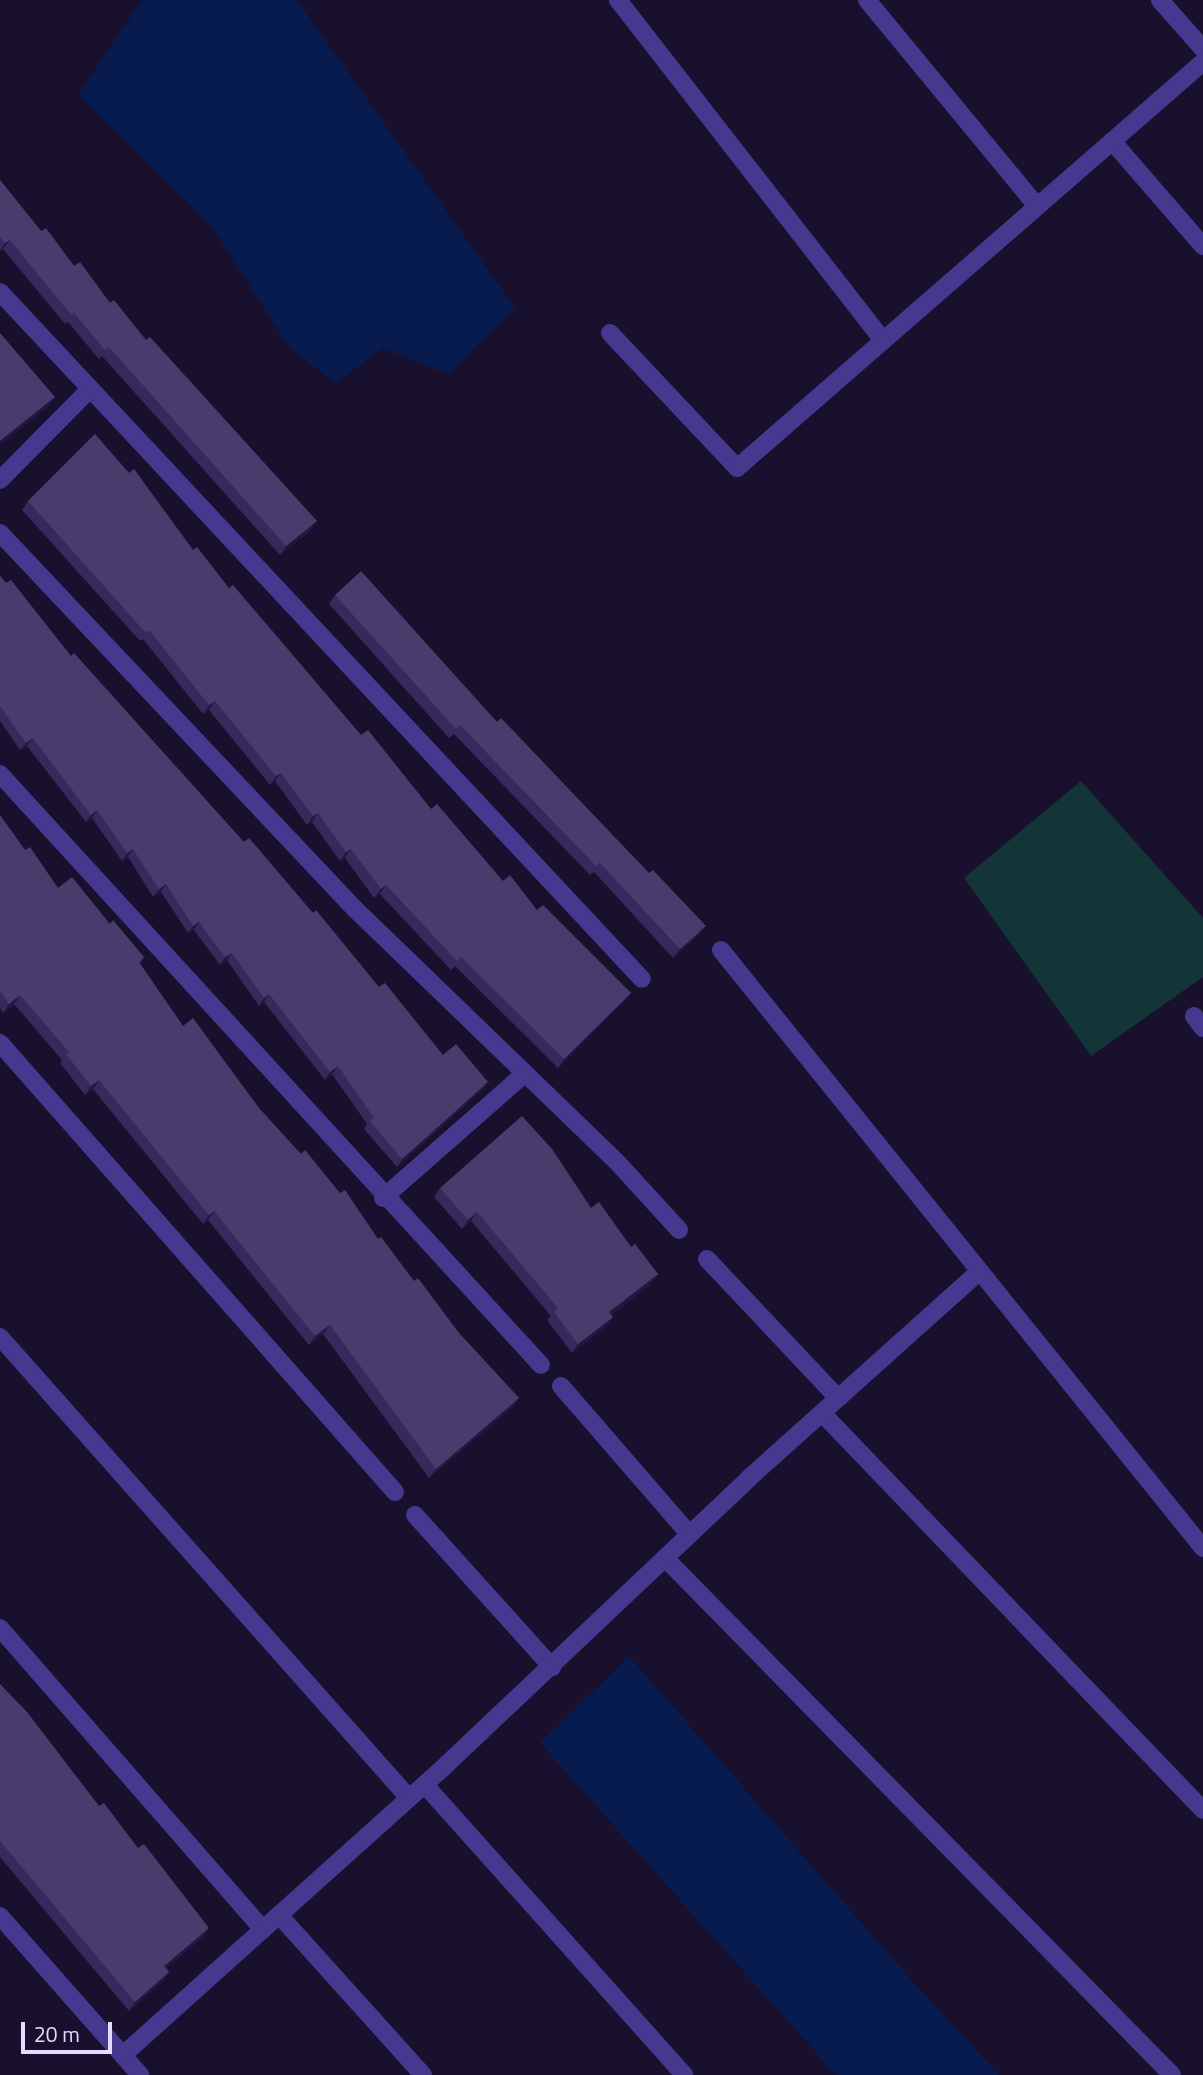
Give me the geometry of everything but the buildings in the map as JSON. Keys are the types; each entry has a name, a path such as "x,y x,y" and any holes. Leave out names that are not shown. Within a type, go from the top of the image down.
{"street":[{"path":"618,0 883,341"},
{"path":"867,0 1037,206"},
{"path":"1160,0 1203,49"},
{"path":"610,333 737,468 1203,62"},
{"path":"1112,141 1203,246"},
{"path":"0,292 642,979"},
{"path":"0,480 89,390"},
{"path":"0,533 355,909 523,1075 617,1162 679,1230"},
{"path":"0,774 383,1198 541,1365"},
{"path":"721,950 1203,1548"},
{"path":"0,1043 395,1492"},
{"path":"383,1198 523,1075"},
{"path":"707,1259 838,1398"},
{"path":"123,2055 425,1785 689,1534 979,1272"},
{"path":"0,1338 409,1798"},
{"path":"561,1386 689,1534"},
{"path":"822,1413 1203,1810"},
{"path":"415,1514 552,1667"},
{"path":"665,1558 1172,2075"},
{"path":"0,1629 263,1929"},
{"path":"425,1785 684,2075"},
{"path":"279,1915 423,2075"},
{"path":"0,1916 140,2075"}],"green space":[{"path":"1081,781 1203,918 1203,977 1091,1056 964,878"}],"water":[{"path":"142,0 297,0 515,308 448,374 382,348 336,384 289,347 210,224 78,95"},
{"path":"629,1656 906,1974 999,2075 836,2075 540,1743"}]}
